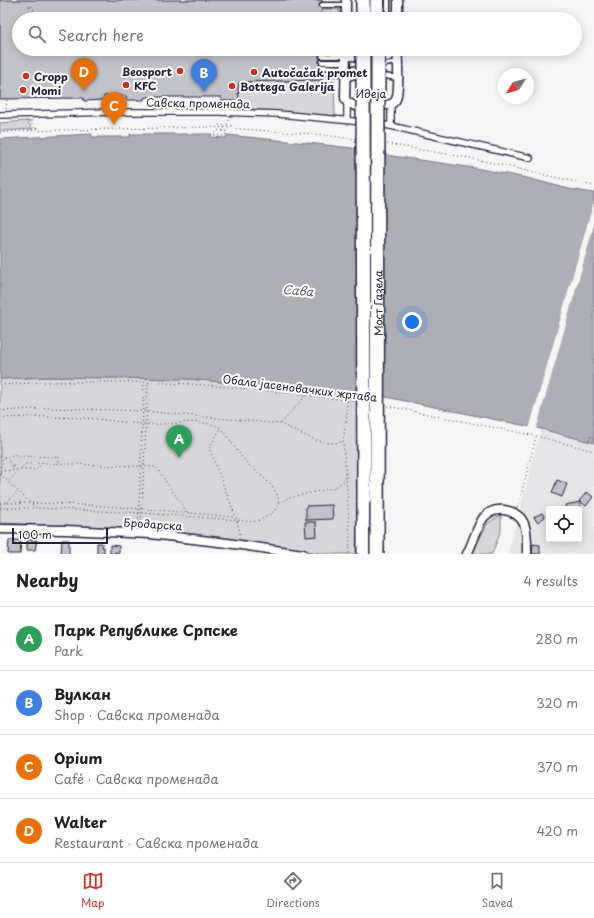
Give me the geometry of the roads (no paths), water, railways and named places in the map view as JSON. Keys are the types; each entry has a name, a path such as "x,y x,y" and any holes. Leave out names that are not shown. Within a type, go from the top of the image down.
{"highway":[{"path":"361,0 362,12"},
{"path":"377,0 377,12"},
{"name":"Мост Газела","path":"363,56 364,554"},
{"name":"Мост Газела","path":"377,554 378,56"}],"street":[{"path":"398,0 398,12"},
{"path":"346,66 390,56"},
{"name":"Идеја","path":"346,66 345,98 347,102 354,106 391,104 395,102 396,98 398,78 398,56"},
{"path":"347,102 347,120"},
{"path":"391,104 391,126"},
{"name":"Савска променада","path":"3,115 114,112 219,112 278,114 347,120 391,126 530,158"},
{"path":"466,554 483,519 487,514 492,511 502,510 516,514 522,520 527,536 527,554"},
{"name":"Бродарска","path":"0,529 66,530 173,536 303,554"}],"lane":[{"path":"388,0 388,12"},
{"path":"322,5 346,3"},
{"path":"322,56 346,66 351,77 384,76 398,78"},
{"path":"322,62 346,66"},
{"path":"322,67 398,62"},
{"path":"322,73 346,66"}],"water":[{"name":"Сава","path":"92,134 92,137 130,137 130,134 212,134 210,137 226,138 227,135 352,148 392,156 475,168 527,178 569,189 594,193 594,443 541,429 386,397 360,394 188,379 47,377 0,379 0,139"}],"place":[{"name":"Beosport","path":"180,71"},
{"name":"Autočačak promet","path":"254,72"},
{"name":"Cropp","path":"26,76"},
{"name":"KFC","path":"126,85"},
{"name":"Bottega Galerija","path":"232,86"},
{"name":"Momi","path":"23,90"},
{"name":"Walter","path":"84,91"},
{"name":"Вулкан","path":"204,92"},
{"name":"Opium","path":"114,125"},
{"name":"Парк Републике Српске","path":"179,458"}]}
